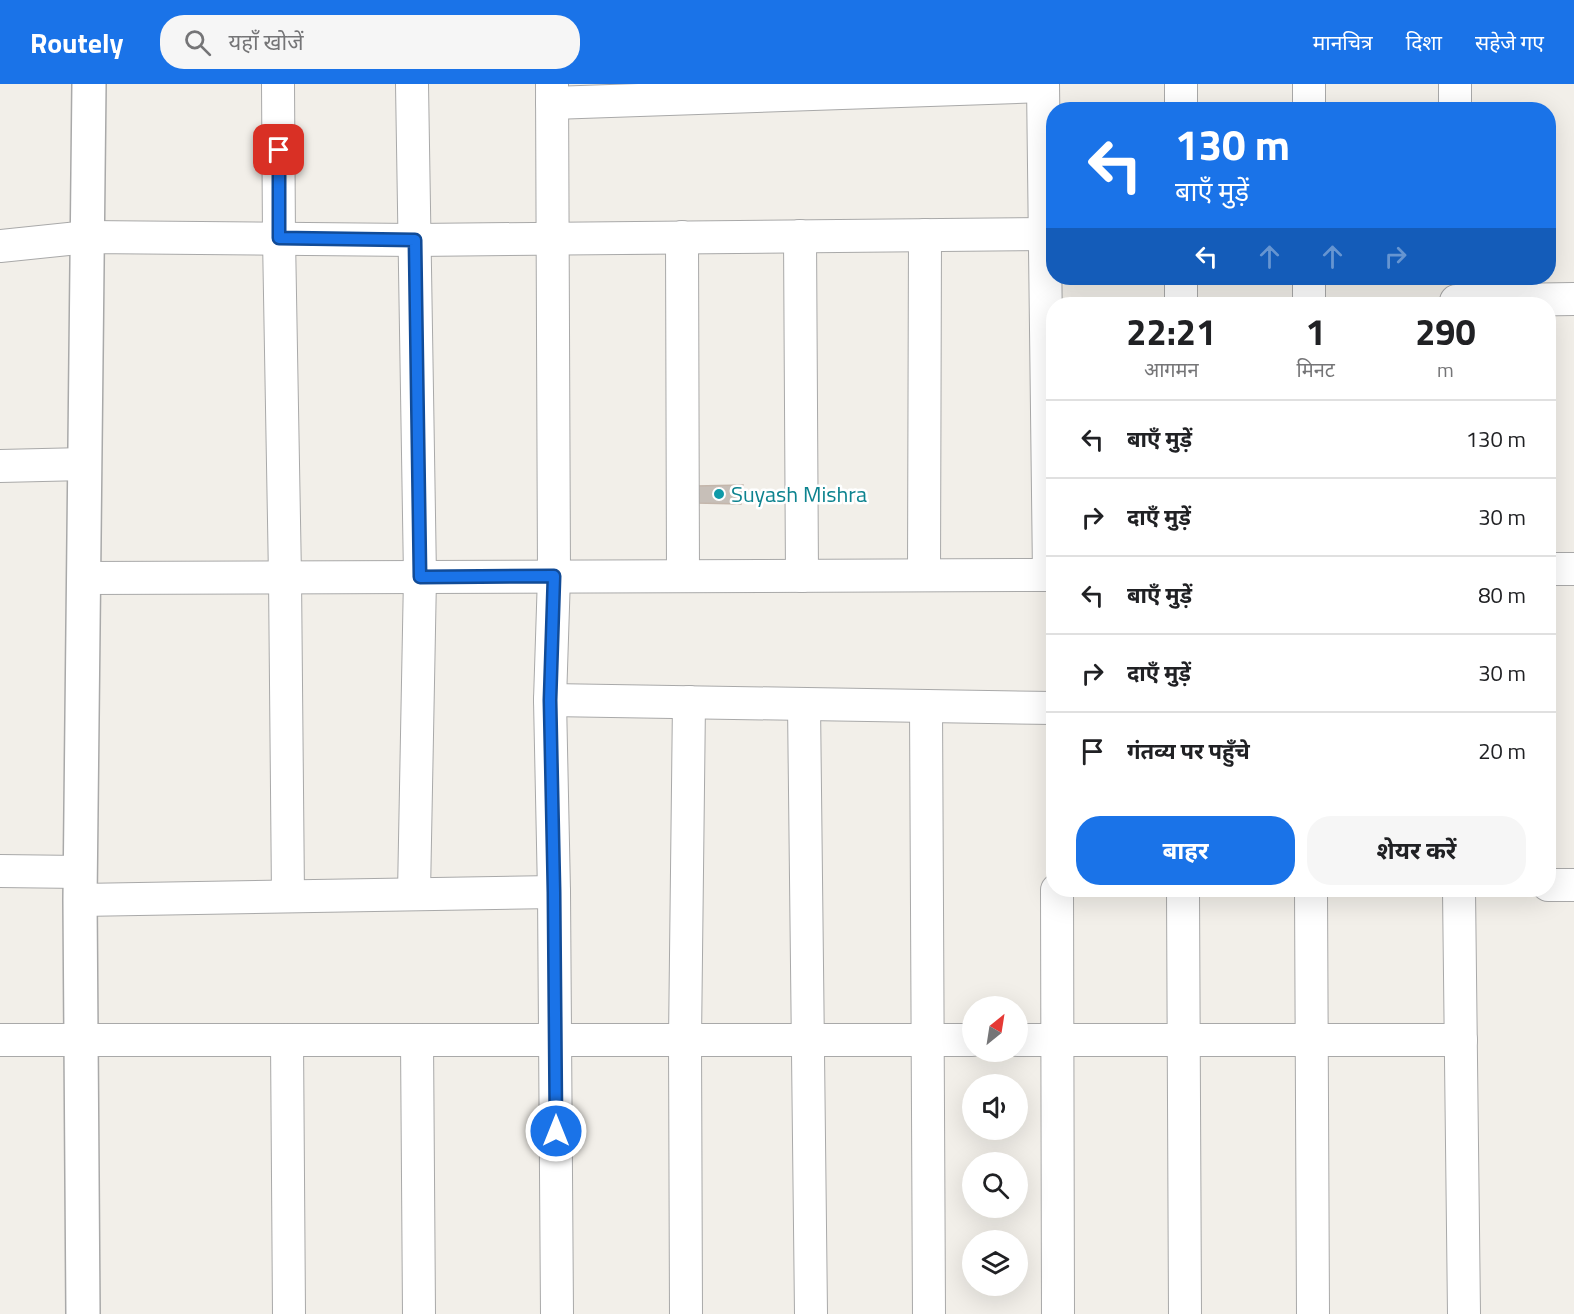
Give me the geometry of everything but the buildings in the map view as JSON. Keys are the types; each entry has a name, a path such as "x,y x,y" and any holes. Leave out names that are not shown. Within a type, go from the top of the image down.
{"street":[{"path":"83,1314 80,886 89,84"},
{"path":"278,84 288,896"},
{"path":"411,84 420,577 414,894"},
{"path":"1181,84 1181,102"},
{"path":"1309,84 1309,102"},
{"path":"1455,84 1455,102"},
{"path":"557,1314 554,892 550,700 554,576 552,94 1043,85 1046,174"},
{"path":"0,246 88,237 415,240 1046,234"},
{"path":"924,575 925,235"},
{"path":"800,236 802,576"},
{"path":"682,237 683,576"},
{"path":"1456,294 1527,297"},
{"path":"1556,298 1574,299"},
{"path":"0,466 86,464"},
{"path":"1556,569 1574,568"},
{"path":"84,578 1046,575"},
{"path":"550,700 1046,708"},
{"path":"686,1314 685,1040 689,702"},
{"path":"804,704 811,1314"},
{"path":"926,706 928,1314"},
{"path":"0,871 80,886 288,896 554,892"},
{"path":"1556,885 1574,885"},
{"path":"1057,897 1058,1314"},
{"path":"1183,897 1185,1314"},
{"path":"1311,897 1313,1314"},
{"path":"1459,897 1464,1314"},
{"path":"287,1040 289,1314"},
{"path":"417,1040 419,1314"},
{"path":"0,1041 962,1040"},
{"path":"1028,1040 1461,1040"}],"place":[{"name":"Suyash Mishra","path":"719,494"}],"route":[{"path":"279,150 279,238 415,240 420,577 554,576 550,700 556,1131"}]}
